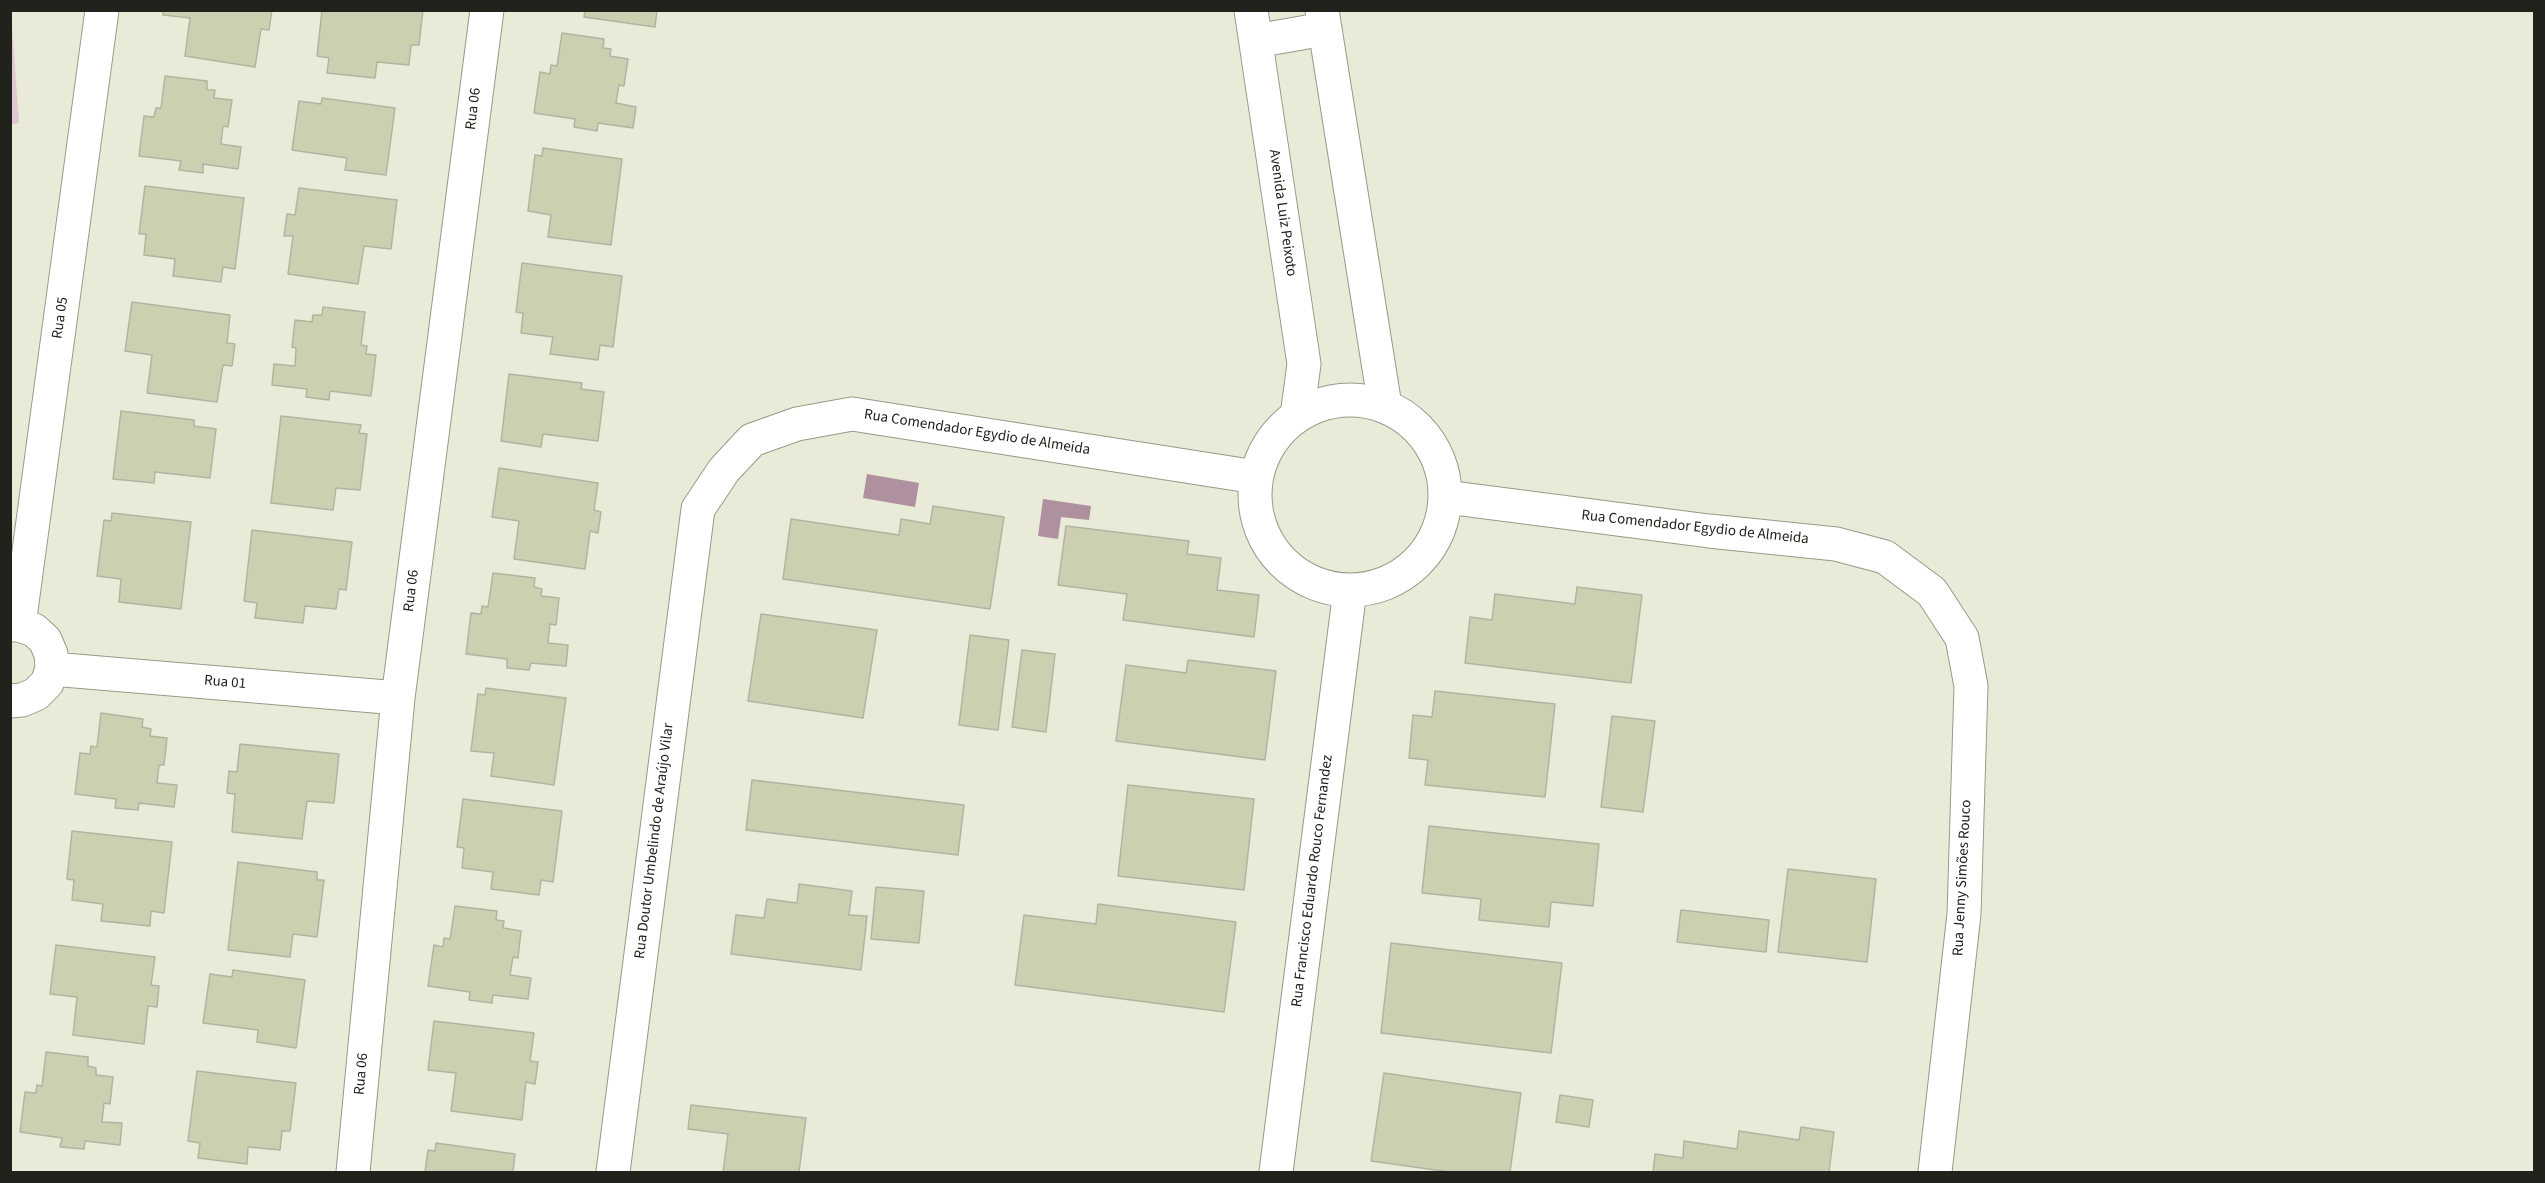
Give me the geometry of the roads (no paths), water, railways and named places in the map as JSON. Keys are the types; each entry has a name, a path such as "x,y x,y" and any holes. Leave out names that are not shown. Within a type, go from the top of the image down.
{"street":[{"name":"Rua 05","path":"15,625 102,10"},
{"name":"Rua 06","path":"353,1173 398,698 487,10"},
{"path":"1254,26 1323,20 1385,406"},
{"name":"Avenida Luiz Peixoto","path":"1254,26 1304,364 1297,416"},
{"path":"1340,400 1362,400 1385,406 1410,420 1429,442 1442,468 1446,497 1438,533 1417,563 1386,584 1350,590 1322,586 1297,574 1276,555 1262,531 1255,504 1256,477 1264,453 1273,439 1297,416 1318,405 1340,400"},
{"name":"Rua Comendador Egydio de Almeida","path":"698,509 724,470 752,440 797,424 852,414 1256,477"},
{"name":"Rua Comendador Egydio de Almeida","path":"1446,497 1709,531 1836,544 1885,557 1932,592"},
{"name":"Rua Doutor Umbelindo de Araújo Vilar","path":"613,1173 698,509"},
{"name":"Rua Francisco Eduardo Rouco Fernandez","path":"1276,1173 1350,590"},
{"name":"Rua Jenny Simões Rouco","path":"1932,592 1962,638 1971,686 1964,914 1935,1173"},
{"path":"10,701 22,700 36,694 47,683 52,669 51,654 45,640 34,630 15,625"},
{"name":"Rua 01","path":"52,669 398,698"}]}
